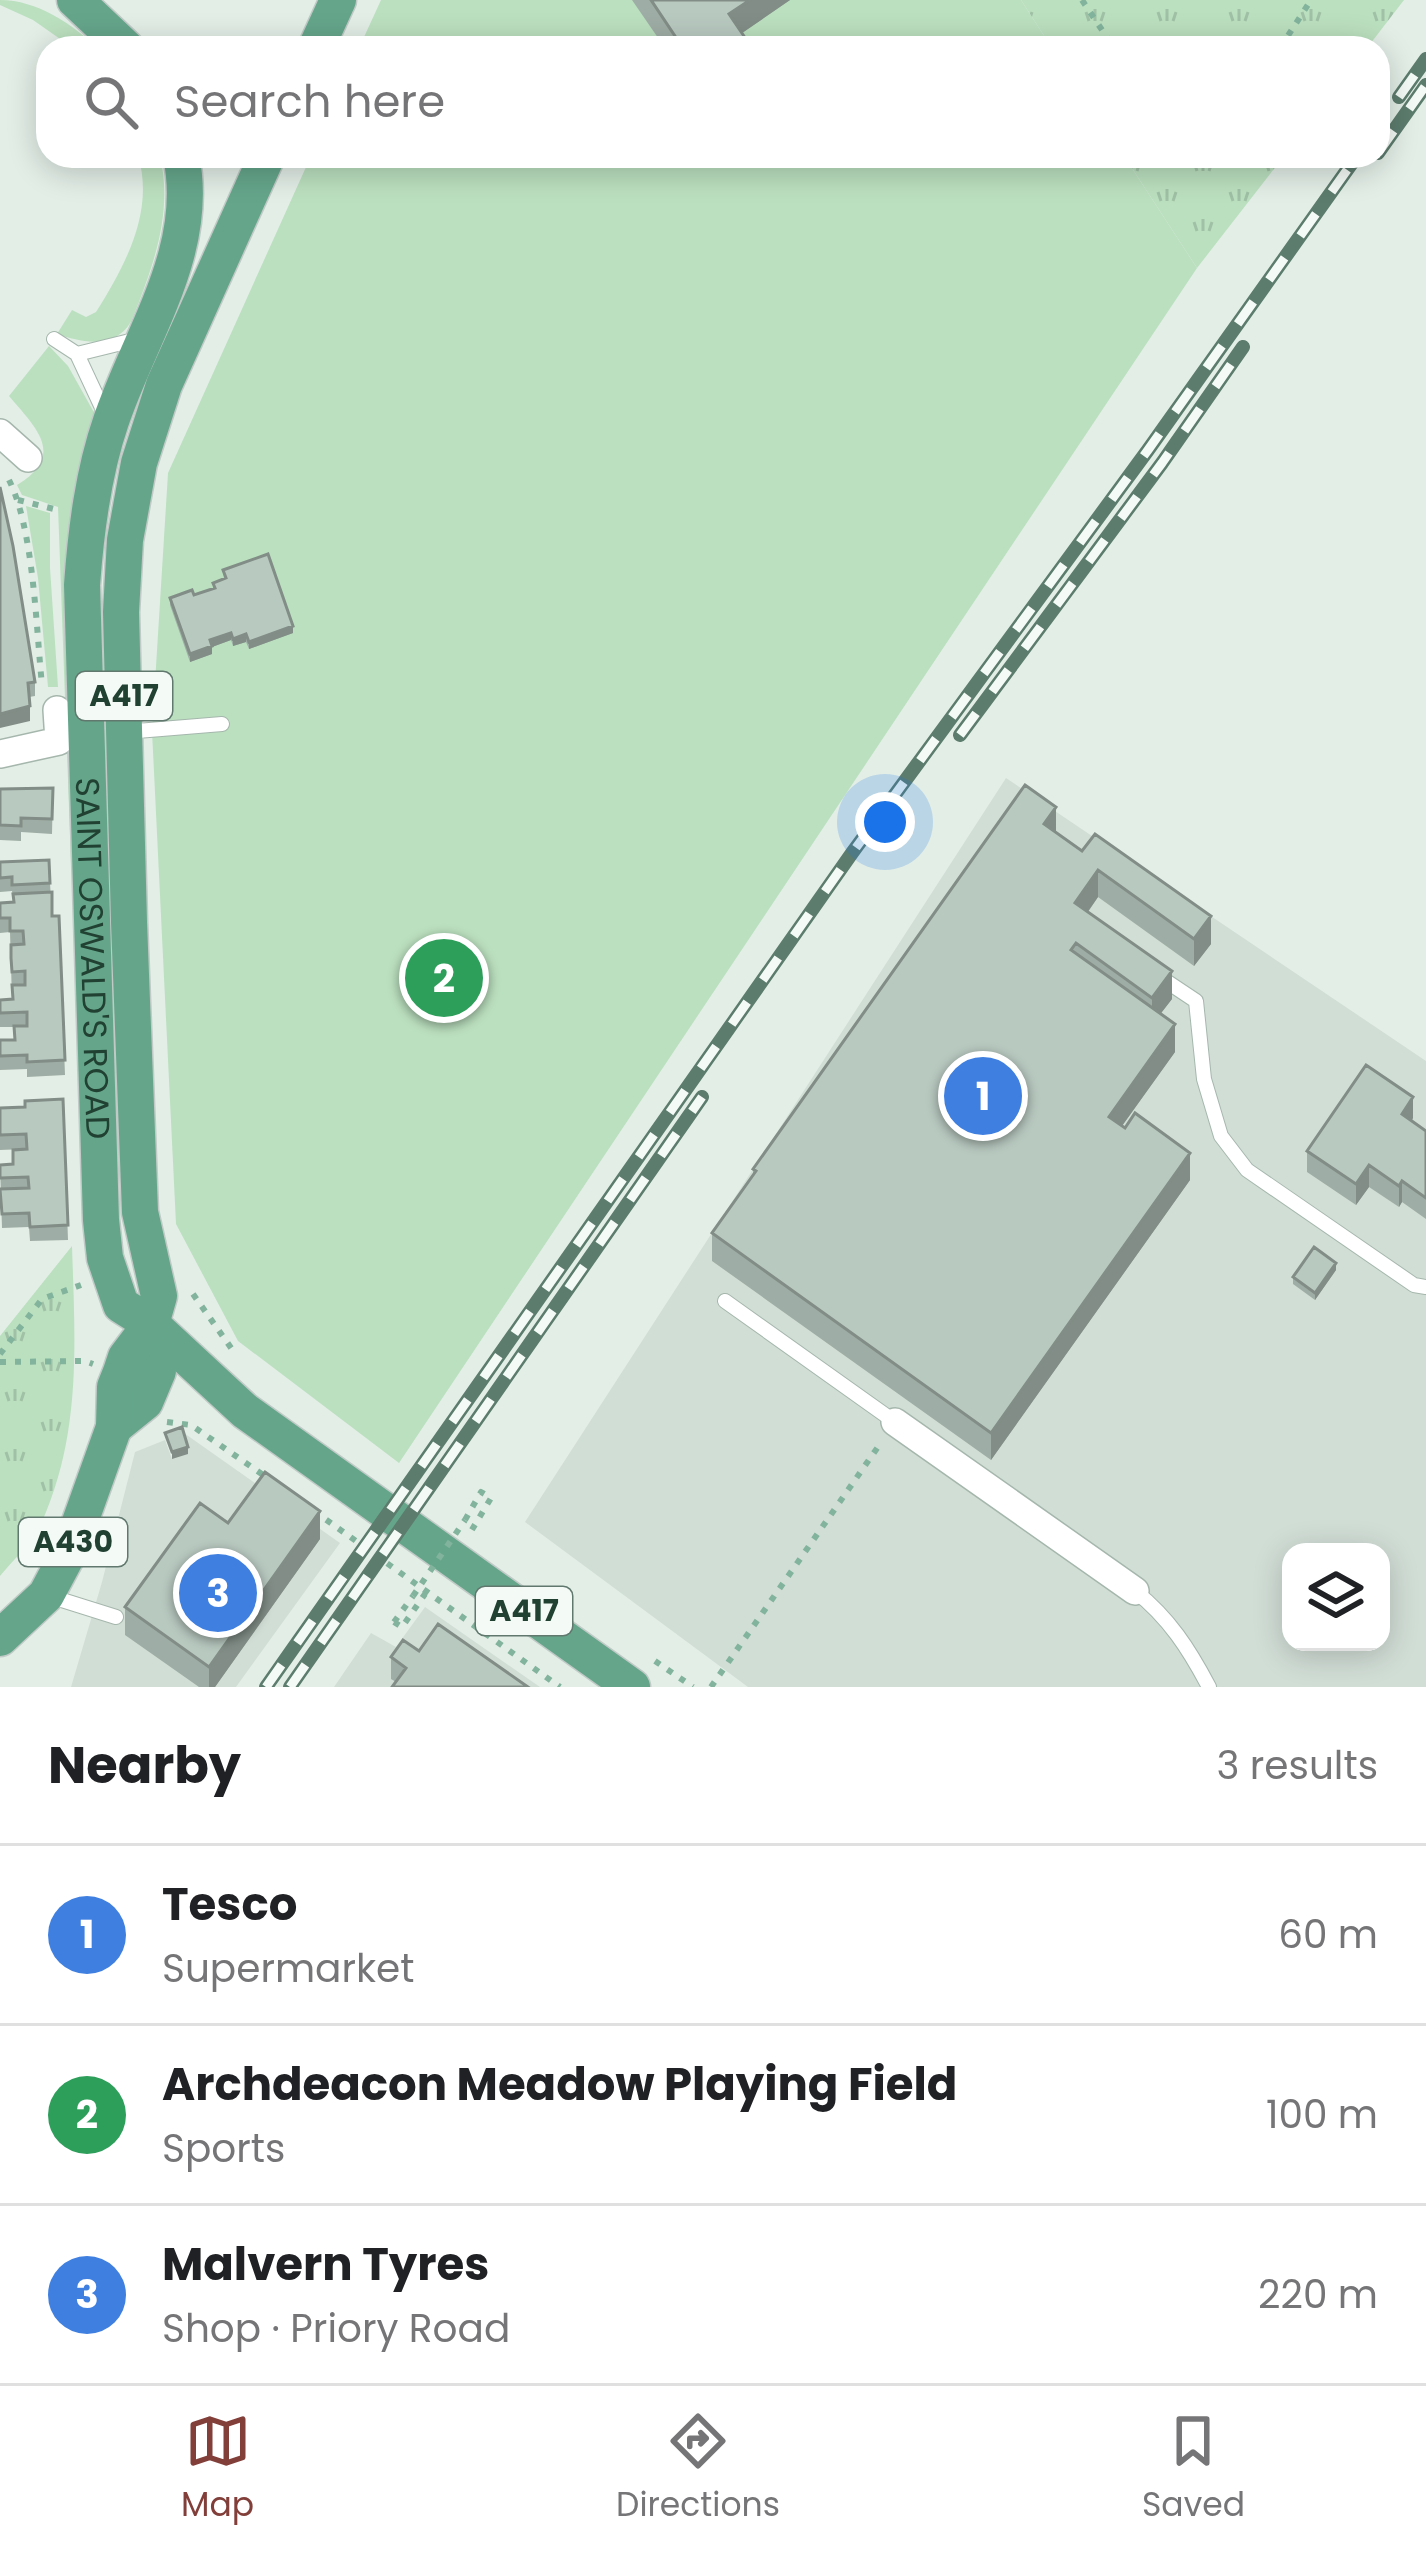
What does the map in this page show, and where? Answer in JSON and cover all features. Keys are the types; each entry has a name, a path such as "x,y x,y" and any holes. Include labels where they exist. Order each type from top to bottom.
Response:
{"main road":[{"path":"75,0 113,36"},
{"path":"322,36 338,0"},
{"name":"SAINT OSWALD'S ROAD","path":"182,168 183,228 169,278 109,424 86,536 82,585 105,1258 121,1305 151,1324 245,1411 644,1674"},
{"name":"SAINT OSWALD'S ROAD","path":"151,1324 159,1296 140,1211 124,732 125,540 139,463 164,386 262,168"},
{"path":"114,1427 145,1402 158,1371 151,1324"},
{"name":"A430","path":"0,1638 46,1595 70,1550 114,1427 115,1387 126,1358 151,1324"}],"street":[{"path":"0,433 28,458"},
{"path":"0,754 59,741 57,710"},
{"path":"896,1422 1135,1591"}],"lane":[{"path":"77,354 143,337"},
{"path":"54,339 77,354 109,424"},
{"path":"124,732 222,724"},
{"path":"1140,964 1196,1000 1204,1079 1221,1136 1247,1170 1414,1285 1426,1287"},
{"path":"725,1301 896,1422"},
{"path":"1135,1591 1175,1629 1208,1687"},
{"path":"46,1595 116,1617"}],"path":[{"path":"1082,0 1106,36"},
{"path":"1288,36 1311,0"},
{"path":"28,458 6,474 17,496 29,561 46,744"},
{"path":"0,1358 42,1299 86,1283 114,1280"},
{"path":"190,1291 237,1356"},
{"path":"0,1358 85,1361 121,1372"},
{"path":"145,1402 169,1423 191,1426 280,1486"},
{"path":"711,1687 896,1422"},
{"path":"426,1593 402,1627 394,1622 413,1596 465,1520 482,1492 491,1498 470,1533 454,1522"},
{"path":"315,1511 560,1687"},
{"path":"644,1674 694,1687"}],"shaded area":[{"path":"1006,778 1426,1061 1426,1687 748,1687 525,1522"},
{"path":"184,1433 340,1543 236,1687 71,1687 135,1452 165,1440 172,1459"},
{"path":"425,1607 540,1687 334,1687 371,1633 396,1647"}],"green space":[{"path":"0,0 27,4 84,36 56,36 0,5"},
{"path":"381,0 1021,0 1044,36 364,36"},
{"path":"1021,0 1404,0 1376,36 1044,36"},
{"path":"140,168 162,168 163,212 157,249 132,320 113,338 97,342 57,334 72,310 86,317 96,312 117,276 140,217"},
{"path":"306,168 1132,168 1197,268 399,1463 238,1341 176,1224 152,731 168,473"},
{"path":"1132,168 1275,168 1197,268"},
{"path":"49,346 68,366 96,416 77,863 71,863 58,507 22,495 17,485 32,474 43,452 37,431 9,396"},
{"path":"26,506 50,513 58,687 48,687"},
{"path":"72,1246 73,1387 64,1456 41,1524 0,1576 0,1336"}],"building":[{"path":"651,0 750,0 729,14 744,36 675,36"},
{"path":"0,487 35,682 28,683 30,706 0,714"},
{"path":"268,554 293,626 249,642 246,634 233,639 231,633 190,654 170,598 215,588 213,583 226,578 223,570"},
{"path":"1025,785 1056,807 1044,824 1082,851 1095,834 1211,916 1194,939 1098,870 1075,903 1172,971 1152,998 1076,943 1071,950 1175,1024 1109,1117 1125,1128 1135,1113 1190,1153 991,1433 712,1233"},
{"path":"53,788 52,819 21,818 21,826 0,825 0,789"},
{"path":"49,860 50,883 12,885 12,877 0,878 0,862"},
{"path":"52,892 52,916 59,916 65,1060 27,1062 27,1055 0,1056 0,1040 15,1040 14,1026 27,1026 27,1012 0,1013 0,1000 13,999 12,985 25,985 25,971 12,972 11,945 24,944 23,931 10,931 10,918 0,918 0,903 14,902 13,894"},
{"path":"1366,1065 1413,1097 1402,1114 1426,1131 1426,1198 1369,1165 1356,1184 1307,1151"},
{"path":"63,1099 68,1225 30,1227 29,1213 2,1214 0,1189 29,1188 28,1177 0,1178 0,1165 13,1164 13,1150 27,1149 26,1134 0,1135 0,1108"},
{"path":"1314,1247 1336,1263 1315,1293 1293,1277"},
{"path":"182,1427 188,1447 172,1452 165,1433"},
{"path":"265,1472 320,1511 209,1667 125,1607 200,1503 228,1523"},
{"path":"438,1624 528,1687 392,1687 406,1668 391,1657 403,1640 419,1651"}],"railway":[{"path":"1399,97 1426,59"},
{"path":"1390,136 1426,85"},
{"path":"266,1687 852,853 1348,168"},
{"path":"960,735 1243,347"},
{"path":"290,1687 702,1097"}],"place":[{"name":"Archdeacon Meadow Playing Field","path":"444,978"},
{"name":"Tesco","path":"983,1096"},
{"name":"Malvern Tyres","path":"218,1593"}]}
